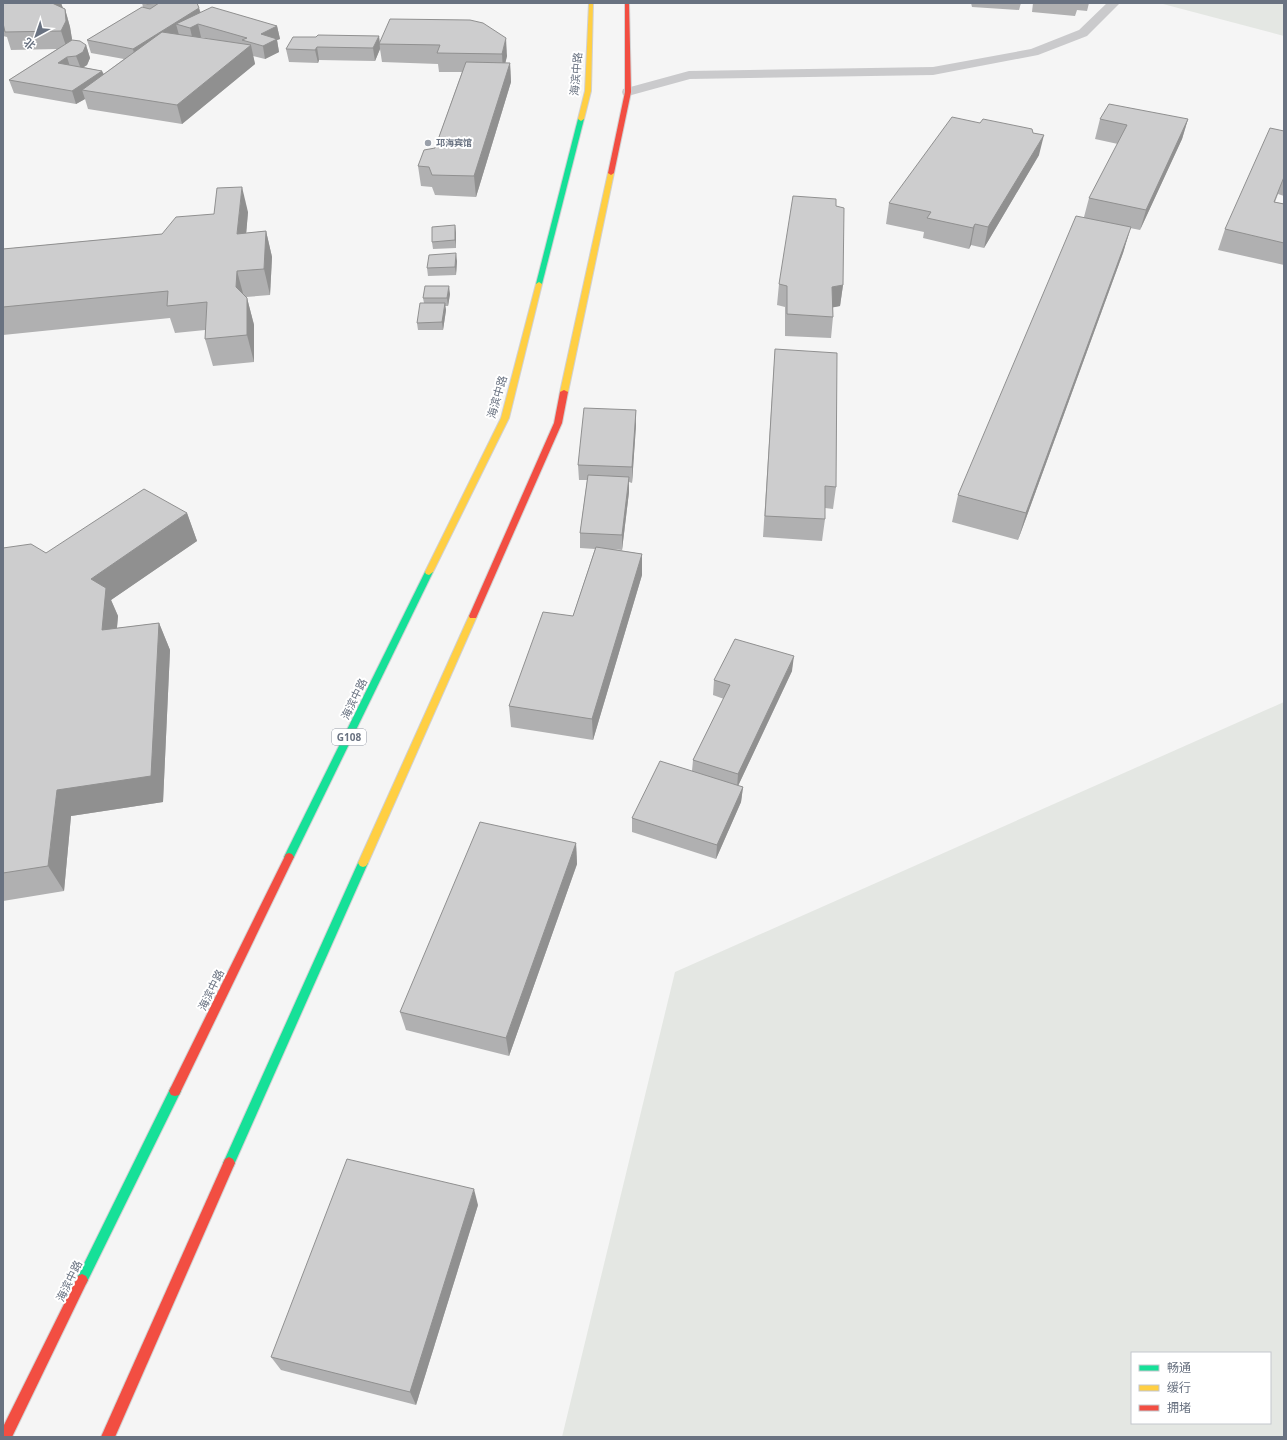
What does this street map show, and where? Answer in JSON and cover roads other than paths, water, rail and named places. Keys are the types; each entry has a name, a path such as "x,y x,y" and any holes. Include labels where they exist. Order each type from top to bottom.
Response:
{"highway":[{"name":"海滨中路","path":"5,1437 505,418 588,91 591,3"},
{"path":"108,1437 558,423 628,92 627,3"}],"street":[{"path":"628,92 689,75 933,71 1034,52 1083,33 1114,3"}],"place":[{"name":"邛海宾馆","path":"428,143"}]}
